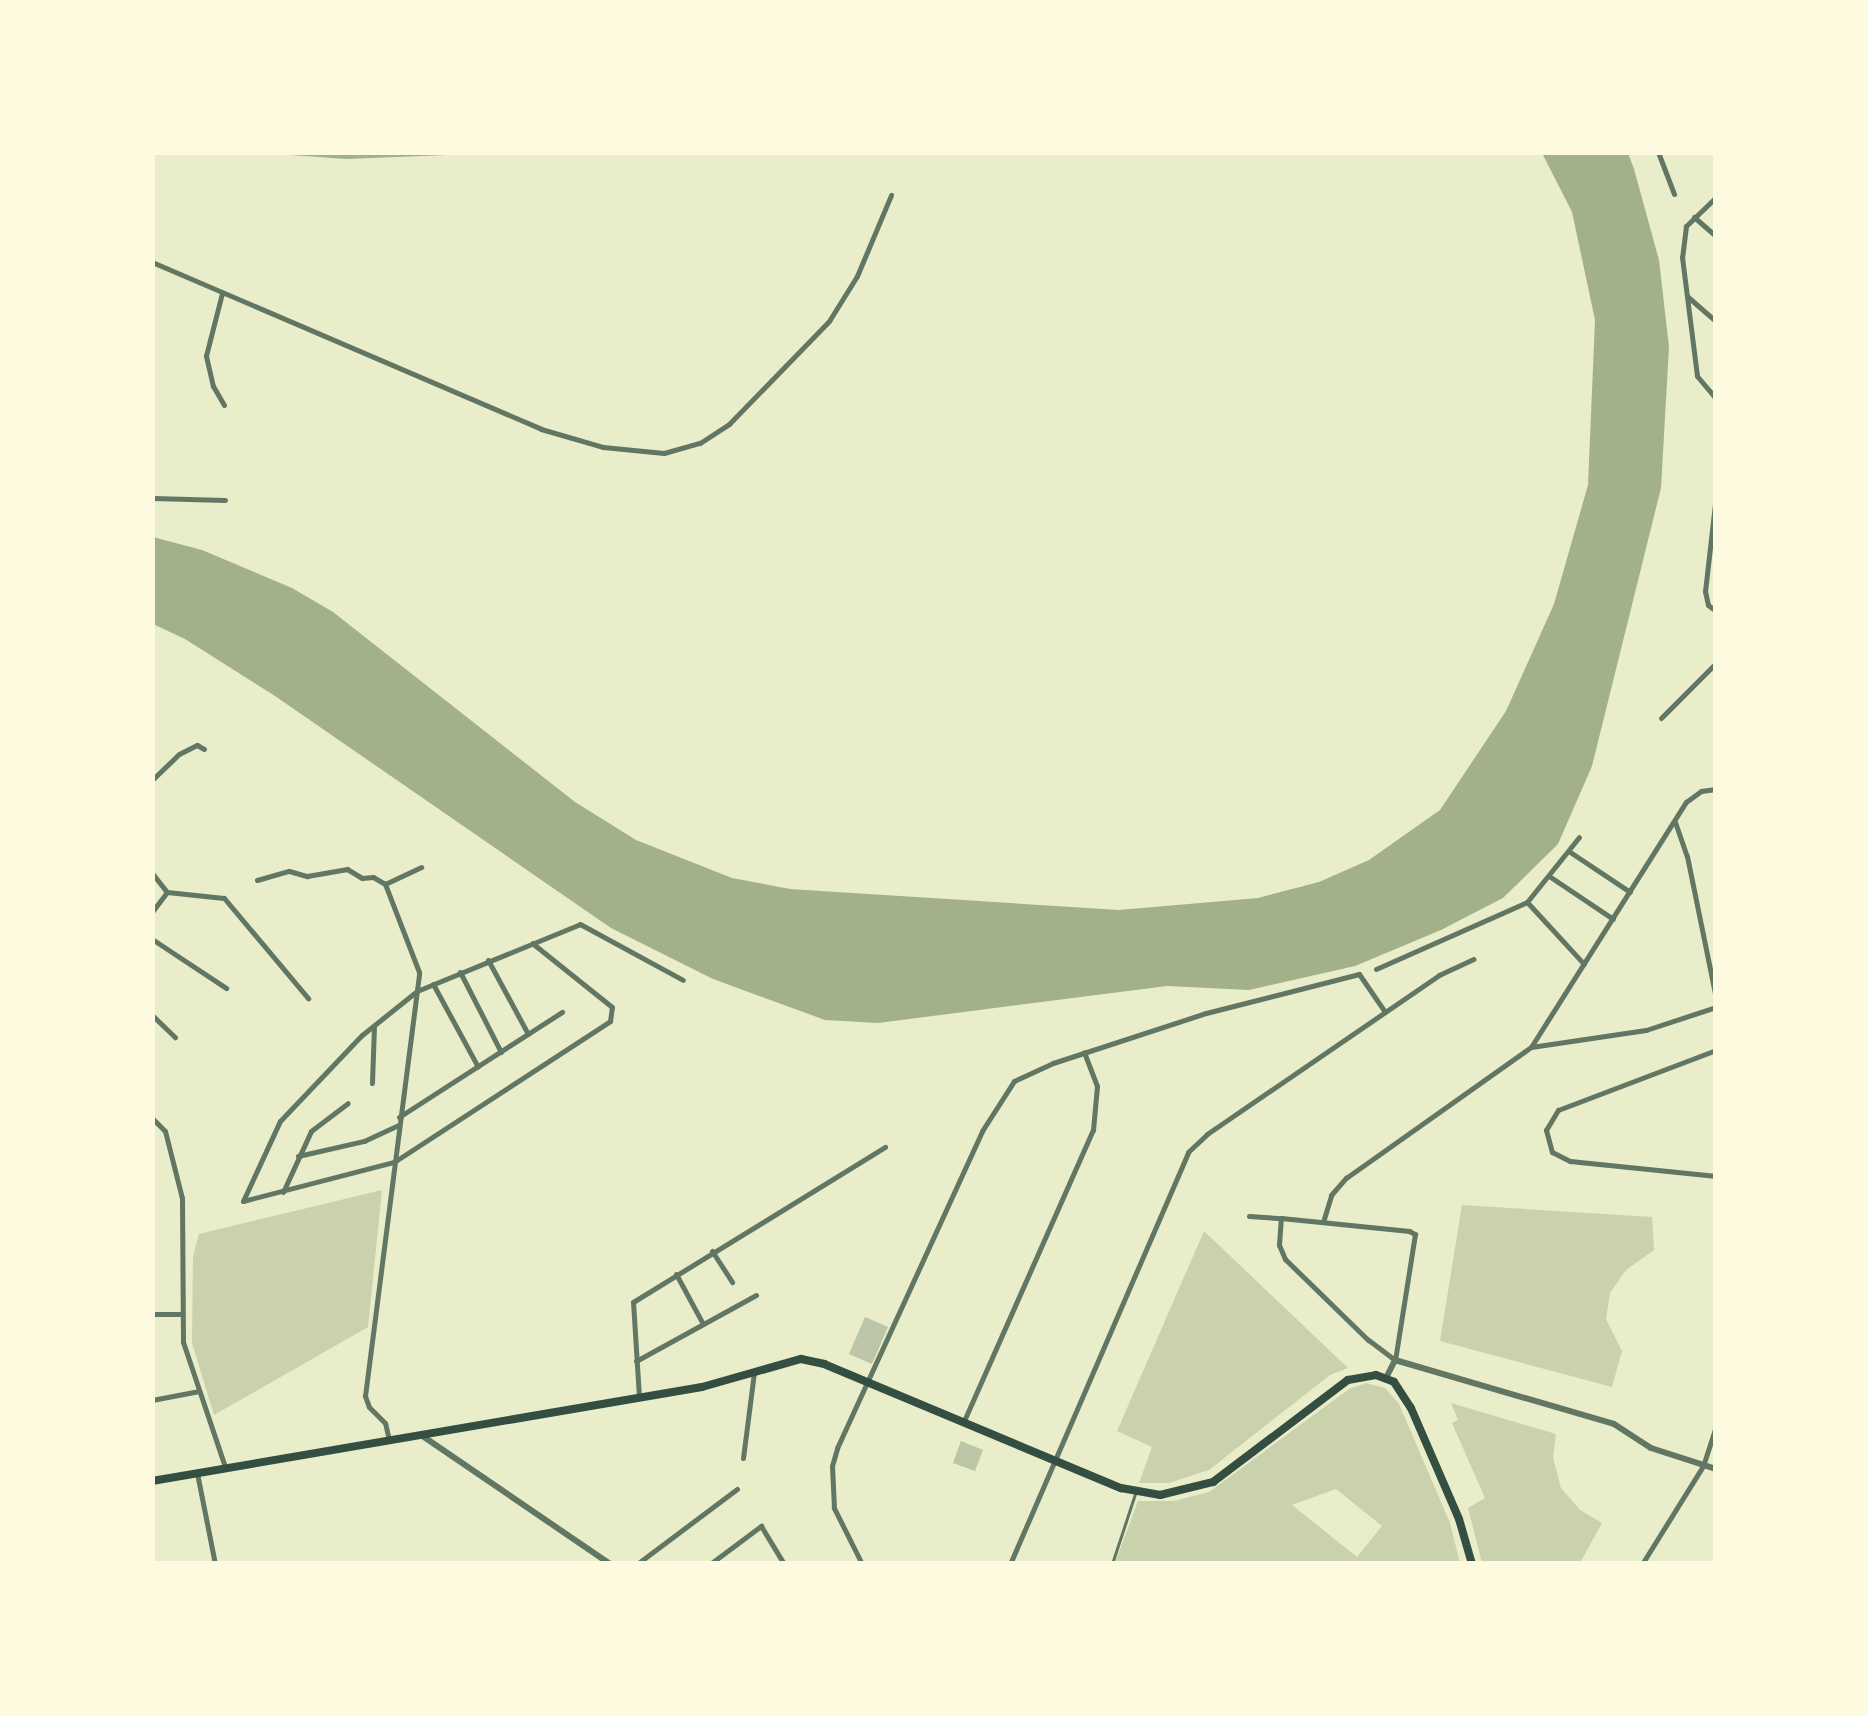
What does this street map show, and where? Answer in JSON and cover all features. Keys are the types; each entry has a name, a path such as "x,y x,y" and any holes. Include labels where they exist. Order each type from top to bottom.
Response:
{"main road":[{"path":"152,1481 715,1384 801,1360 869,1382 1135,1492 1173,1494 1205,1486 1348,1380 1366,1374 1386,1378 1411,1408 1459,1519 1472,1564"}],"street":[{"path":"1658,152 1674,194"},
{"path":"152,262 559,436 625,452 664,453 700,443 729,424 829,321 857,276 890,195"},
{"path":"1716,198 1694,217 1683,235 1698,376 1716,399"},
{"path":"1694,217 1716,236"},
{"path":"222,293 206,356 212,386 224,405"},
{"path":"1688,297 1716,321"},
{"path":"1716,495 1705,591 1708,605 1716,611"},
{"path":"152,498 225,500"},
{"path":"1661,718 1716,663"},
{"path":"152,780 178,754 198,745 204,749"},
{"path":"1323,1222 1331,1196 1346,1178 1531,1047 1692,795 1716,789"},
{"path":"1531,1047 1646,1030 1716,1003 1687,856 1674,821"},
{"path":"1376,969 1527,902 1578,837"},
{"path":"1570,852 1630,892"},
{"path":"257,880 289,870 307,876 347,868 362,878 373,877 385,884 417,960 417,991 365,1396 368,1407 386,1423 389,1440"},
{"path":"385,884 421,868"},
{"path":"152,873 166,892 224,898 308,998"},
{"path":"1549,876 1613,920"},
{"path":"152,912 166,892"},
{"path":"1527,902 1584,964"},
{"path":"531,942 612,1007 613,1019 394,1162 243,1201 280,1121 374,1026 417,991 531,942 584,924 683,980"},
{"path":"152,939 226,988"},
{"path":"1010,1564 1188,1152 1207,1134 1449,968 1473,959"},
{"path":"488,960 528,1034"},
{"path":"460,972 501,1052"},
{"path":"862,1564 834,1508 832,1477 837,1448 982,1131 1005,1092 1027,1074 1084,1052 1206,1013 1359,974 1385,1012"},
{"path":"433,984 478,1066"},
{"path":"400,1117 562,1012"},
{"path":"152,1015 175,1037"},
{"path":"372,1083 374,1026"},
{"path":"1716,1050 1558,1110 1546,1130 1552,1152 1570,1161 1716,1176"},
{"path":"964,1423 1093,1130 1098,1086 1084,1052"},
{"path":"283,1192 310,1131 348,1103"},
{"path":"152,1118 165,1131 180,1182 184,1212 183,1342 226,1468"},
{"path":"298,1156 364,1141 398,1126"},
{"path":"640,1397 631,1304 886,1146"},
{"path":"1249,1216 1415,1234 1417,1242 1395,1360 1386,1378"},
{"path":"1281,1218 1280,1245 1286,1258 1368,1340 1395,1360 1614,1424 1644,1445 1716,1469"},
{"path":"712,1251 732,1282"},
{"path":"676,1274 702,1322"},
{"path":"636,1361 756,1295"},
{"path":"152,1314 182,1314"},
{"path":"743,1458 754,1371"},
{"path":"152,1400 199,1391"},
{"path":"1642,1564 1703,1466 1716,1426"},
{"path":"420,1434 610,1564"},
{"path":"198,1472 214,1564"},
{"path":"637,1564 737,1489"},
{"path":"710,1564 761,1526 784,1564"}],"lane":[{"path":"1112,1564 1135,1492"}],"shaded area":[{"path":"263,153 497,153 346,159"},
{"path":"1542,153 1628,153 1634,169 1659,260 1669,347 1661,488 1592,766 1558,844 1503,898 1441,930 1355,966 1249,990 1167,986 878,1023 825,1020 713,979 611,928 275,696 185,639 153,624 153,537 202,550 292,588 333,612 575,802 636,840 732,878 790,889 1119,910 1258,898 1319,882 1369,860 1440,810 1506,711 1554,604 1588,485 1595,320 1572,212"},
{"path":"382,1190 368,1327 214,1415 192,1343 193,1257 199,1234"},
{"path":"1462,1205 1652,1217 1654,1250 1626,1270 1610,1293 1606,1319 1622,1351 1612,1387 1440,1341"},
{"path":"1204,1231 1348,1368 1330,1375 1209,1470 1169,1483 1139,1483 1152,1447 1117,1431"},
{"path":"1366,1383 1385,1388 1399,1404 1450,1523 1460,1563 1115,1563 1138,1501 1174,1501 1209,1492 1349,1389","holes":["1336,1489 1382,1526 1357,1557 1292,1505"]},
{"path":"1451,1403 1556,1434 1553,1458 1561,1488 1580,1510 1602,1523 1580,1563 1482,1563 1468,1508 1485,1498 1452,1423 1458,1420"}],"building":[{"path":"865,1317 888,1327 872,1364 849,1354"},
{"path":"961,1441 983,1450 975,1471 953,1463"}]}
